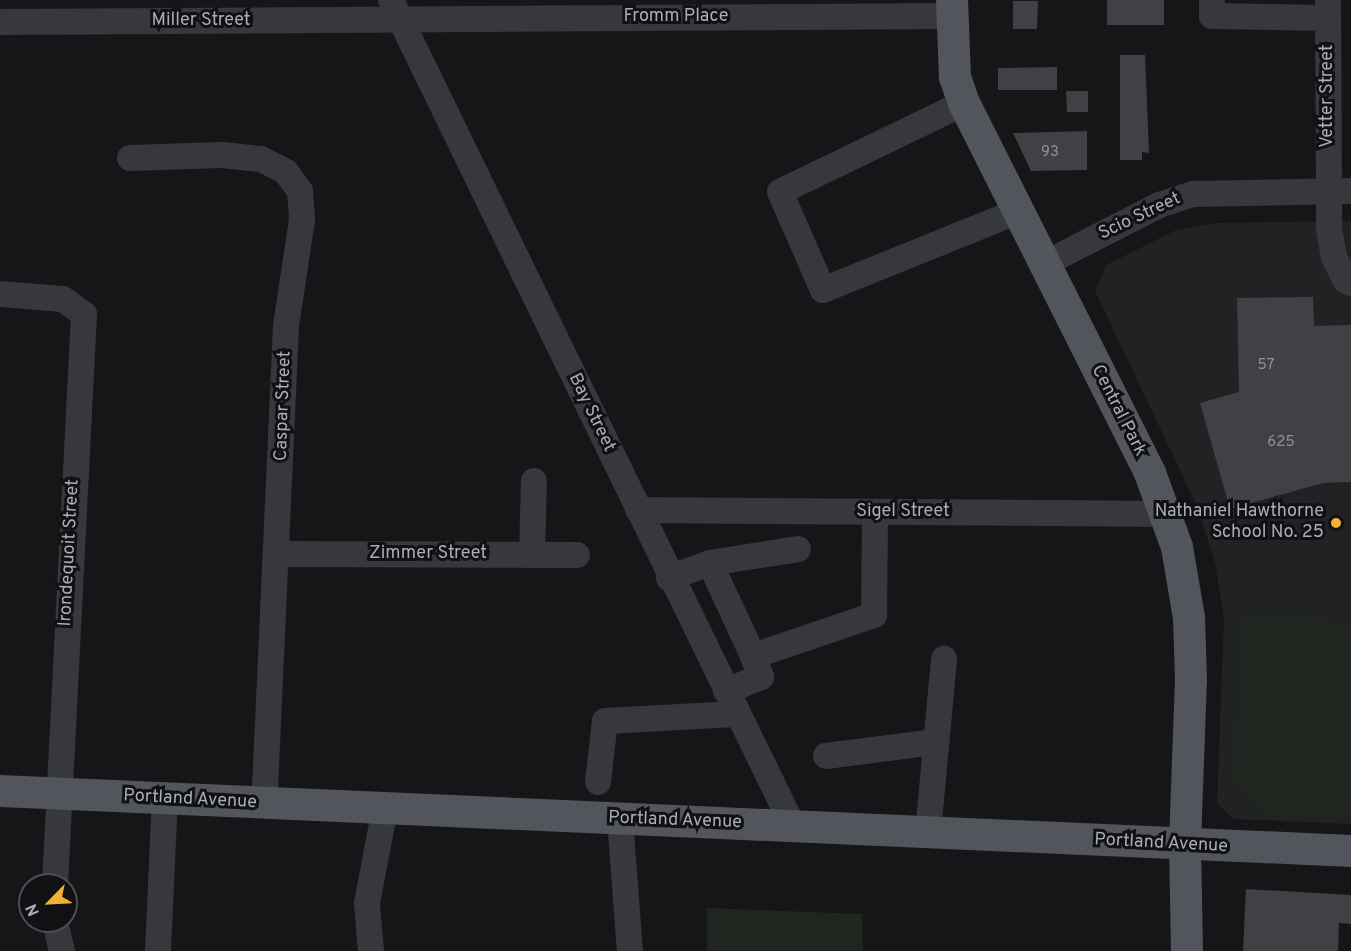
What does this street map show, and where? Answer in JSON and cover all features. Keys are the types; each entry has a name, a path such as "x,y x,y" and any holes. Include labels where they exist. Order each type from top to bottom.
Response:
{"main road":[{"name":"Central Park","path":"952,8 956,77 964,104 1042,265 1168,513 1185,584 1189,618 1185,845 1187,951"},
{"name":"Portland Avenue","path":"0,791 1351,851"}],"street":[{"path":"1212,0 1212,16 1327,9"},
{"name":"Fromm Place","path":"396,10 952,8"},
{"name":"Vetter Street","path":"1327,9 1340,192 1334,257 1351,284"},
{"name":"Miller Street","path":"0,22 396,10"},
{"name":"Bay Street","path":"396,10 669,578 793,826"},
{"path":"964,104 780,192 823,290 1016,212"},
{"name":"Caspar Street","path":"130,159 222,155 261,159 286,172 300,190 302,220 286,326 278,554 264,804"},
{"name":"Scio Street","path":"1042,265 1159,205 1193,194 1340,192"},
{"name":"Irondequoit Street","path":"0,294 63,299 84,314 57,793 55,873"},
{"path":"532,555 534,481"},
{"name":"Sigel Street","path":"638,510 1168,513"},
{"path":"753,656 873,615 875,512"},
{"path":"669,578 710,563 798,549"},
{"name":"Zimmer Street","path":"278,554 577,555"},
{"path":"710,563 761,677 726,691"},
{"path":"928,832 944,659"},
{"path":"598,782 605,721 736,714"},
{"path":"826,756 936,742"},
{"path":"158,951 165,798"},
{"path":"371,951 367,903 385,809"},
{"path":"620,819 630,951"},
{"path":"58,933 62,951"}],"shaded area":[{"path":"1351,221 1351,824 1233,819 1217,803 1224,618 1215,563 1197,506 1095,291 1106,265 1176,230 1217,223"},
{"path":"1241,614 1316,615 1351,630 1351,812 1262,814 1234,782"},
{"path":"707,908 862,914 863,951 707,951"}],"building":[{"path":"1107,0 1164,0 1164,25 1107,25"},
{"path":"1013,1 1038,1 1037,29 1013,29"},
{"path":"1120,55 1145,55 1149,153 1142,152 1142,160 1120,160"},
{"path":"1057,67 1057,90 998,90 998,68"},
{"path":"1066,91 1088,91 1088,112 1067,112"},
{"path":"1087,131 1087,170 1031,171 1013,133"},
{"path":"1313,297 1314,326 1351,325 1351,482 1323,483 1230,509 1200,403 1239,392 1237,298"},
{"path":"1246,889 1351,895 1351,924 1339,923 1338,951 1243,951"}],"place":[{"name":"Nathaniel Hawthorne School No. 25","path":"1336,523"}]}
